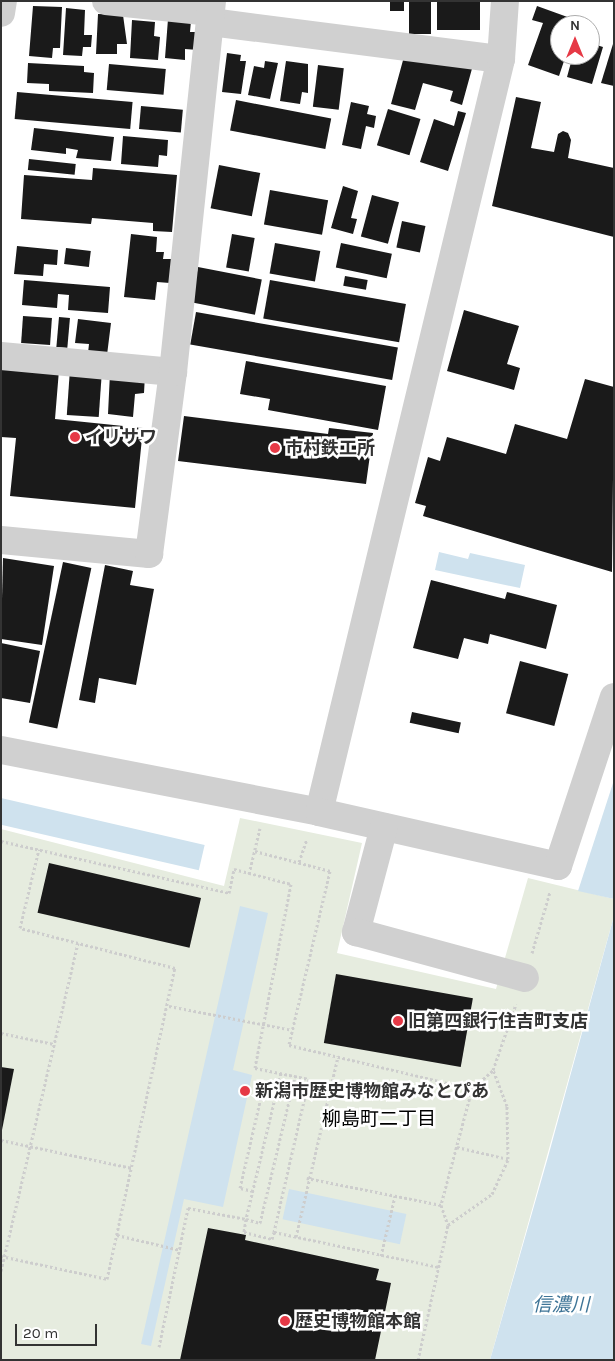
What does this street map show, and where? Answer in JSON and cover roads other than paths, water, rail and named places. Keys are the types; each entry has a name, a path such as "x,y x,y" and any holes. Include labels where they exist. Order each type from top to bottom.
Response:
{"street":[{"path":"1,13 2,1"},
{"path":"106,1 211,12 500,59"},
{"path":"319,812 500,59 505,1"},
{"path":"1,540 149,554 174,372 211,12"},
{"path":"1,356 174,372"},
{"path":"1,750 319,812 558,866 614,697"},
{"path":"384,826 356,932 525,978"}],"water":[{"path":"439,552 468,559 470,553 525,565 520,588 435,570"},
{"path":"614,780 614,899 578,891"},
{"path":"1,798 205,845 199,870 1,825"},
{"path":"240,906 268,913 233,1070 252,1075 223,1207 184,1199 151,1346 141,1344"},
{"name":"信濃川","path":"614,916 614,1360 490,1360 548,1157"},
{"path":"289,1189 406,1214 400,1244 283,1219"}],"place":[{"name":"イリサワ","path":"75,437"},
{"name":"市村鉄工所","path":"275,448"},
{"name":"旧第四銀行住吉町支店","path":"398,1021"},
{"name":"新潟市歴史博物館みなとぴあ","path":"245,1091"},
{"name":"歴史博物館本館","path":"285,1321"}],"district":[{"name":"柳島町二丁目","path":"379,1120"}]}
